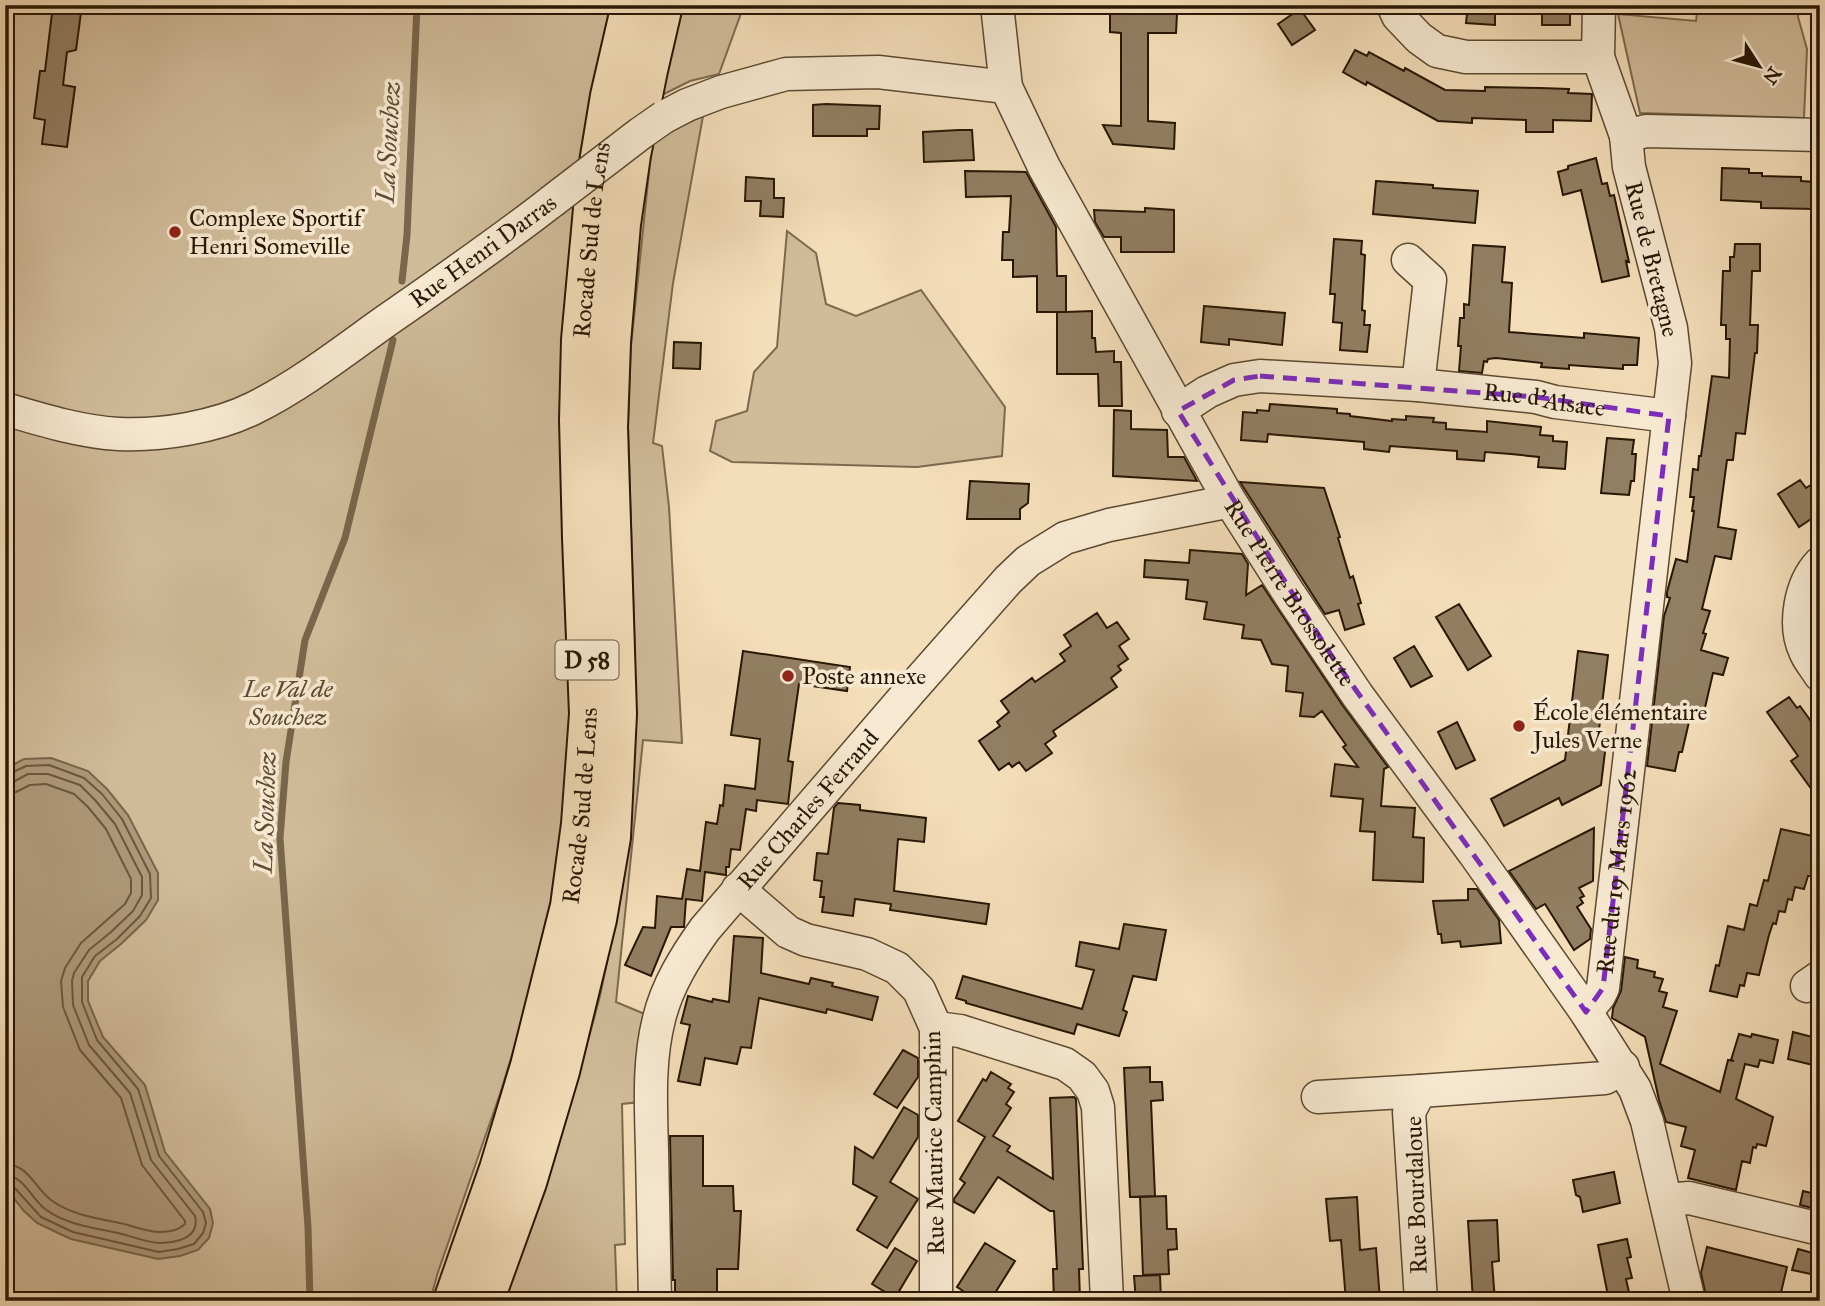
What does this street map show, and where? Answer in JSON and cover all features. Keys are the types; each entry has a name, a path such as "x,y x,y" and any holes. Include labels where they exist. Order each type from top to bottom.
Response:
{"highway":[{"name":"Rocade Sud de Lens","path":"453,1301 499,1169 530,1066 570,906 576,865 590,715 581,524 581,340 595,187 610,96 631,5"},
{"name":"Rocade Sud de Lens","path":"484,1301 527,1182 559,1071 597,919 611,837 617,714 609,440 611,342 621,224 631,155 663,5"}],"street":[{"path":"1393,5 1398,16 1419,38 1437,51 1466,57 1598,57"},
{"name":"Rue de Bretagne","path":"1599,5 1598,57 1626,136 1629,167 1671,328 1675,363 1657,517"},
{"path":"948,81 978,64 991,49 998,19"},
{"name":"Rue Pierre Brossolette","path":"998,19 1006,87 1044,167 1228,498 1359,696 1586,1012 1635,1089 1647,1121 1689,1301"},
{"name":"Rue Henri Darras","path":"5,409 77,428 119,434 163,432 217,422 252,409 294,385 500,241 640,133 687,105 720,92 786,74 817,72 878,72 1006,87"},
{"path":"1626,136 1646,131 1820,135"},
{"path":"1408,260 1430,280 1419,385"},
{"name":"Rue d'Alsace","path":"1178,411 1207,392 1234,380 1260,376 1419,385 1536,397 1555,402 1669,416"},
{"name":"Rue Charles Ferrand","path":"655,1301 651,1057 659,1017 671,985 705,929 910,691 1028,561 1065,538 1109,525 1221,503 1228,498"},
{"name":"Rue du 19 Mars 1962","path":"1586,1012 1600,996 1603,988 1657,517"},
{"path":"1820,563 1804,593 1798,624 1804,651 1820,675"},
{"name":"Rue Maurice Camphin","path":"738,889 779,925 797,936 867,954 897,968 919,990 936,1028 936,1301"},
{"path":"936,1028 960,1031 1065,1064 1082,1076 1093,1091 1098,1107 1107,1301"},
{"name":"Rue Bourdaloue","path":"1318,1097 1605,1078 1623,1068"},
{"name":"Rue Bourdaloue","path":"1420,1091 1409,1112 1421,1301"},
{"path":"1666,1200 1689,1198 1820,1229"}],"highlighted area":[{"path":"1260,376 1536,397 1669,416 1603,988 1586,1012 1333,658 1178,411 1234,380"}],"green space":[{"name":"Le Val de Souchez","path":"5,5 615,5 570,643 570,763 556,893 535,980 500,1094 430,1301 286,1301 285,1298 274,1301 5,1300 5,404 10,391 5,388"},
{"path":"682,5 744,5 719,74 690,81 658,97"},
{"path":"1698,5 1799,5 1798,17 1807,49 1804,118 1640,113 1618,14 1696,21"},
{"path":"703,116 673,283 653,443 662,446 669,507 682,743 643,740 616,1002 647,1015 640,1102 622,1104 625,1244 615,1245 617,1301 505,1301 577,1081 600,996 617,913 635,735 628,425 631,346 652,143"},
{"path":"787,231 816,253 826,304 856,316 921,290 1005,407 1002,456 917,467 732,462 710,451 716,421 747,411 754,372 777,347"}],"water":[{"path":"51,758 88,771 107,789 128,815 158,873 158,900 146,920 100,961 88,981 88,1001 103,1037 145,1085 165,1152 210,1209 213,1223 209,1238 198,1250 180,1256 158,1259 71,1239 37,1223 5,1187 5,769 24,759"}],"building":[{"path":"53,5 82,5 76,50 67,52 63,85 75,87 67,147 42,144 45,120 34,118 40,71 45,71"},
{"path":"1110,5 1139,5 1139,11 1177,14 1176,33 1148,33 1148,121 1175,123 1174,149 1113,144 1103,125 1121,126 1121,33 1110,32"},
{"path":"1468,5 1495,5 1495,25 1466,23"},
{"path":"1542,5 1570,5 1570,25 1542,25"},
{"path":"1300,9 1315,30 1292,45 1278,24"},
{"path":"1355,50 1367,56 1369,52 1404,71 1405,68 1445,90 1485,91 1485,87 1540,88 1569,89 1568,93 1592,94 1591,121 1553,120 1553,132 1526,132 1526,120 1472,118 1472,123 1438,121 1367,82 1366,85 1343,72"},
{"path":"813,105 880,106 879,129 867,129 867,136 813,136"},
{"path":"972,130 974,160 924,162 923,132"},
{"path":"1596,158 1602,184 1607,183 1610,196 1614,195 1629,262 1626,261 1629,276 1602,282 1581,190 1563,195 1558,172 1568,169 1568,166"},
{"path":"1722,168 1749,169 1749,173 1762,173 1762,176 1801,177 1801,181 1816,182 1815,209 1761,208 1761,202 1721,200"},
{"path":"965,171 1026,172 1056,227 1057,276 1066,276 1066,312 1092,311 1092,338 1095,338 1096,352 1114,351 1114,362 1121,362 1122,406 1099,406 1098,374 1057,374 1057,312 1037,312 1037,276 1013,277 1013,260 1002,260 1003,232 1009,232 1011,196 966,197"},
{"path":"746,177 774,179 774,198 784,198 783,217 760,216 761,201 745,201"},
{"path":"1376,181 1478,191 1475,223 1373,214"},
{"path":"1145,208 1174,210 1174,252 1121,252 1121,237 1104,237 1095,222 1094,210 1145,212"},
{"path":"1334,239 1362,241 1361,254 1365,255 1362,310 1365,311 1364,325 1370,325 1367,352 1340,350 1342,323 1333,322 1335,294 1330,294"},
{"path":"1735,244 1760,244 1760,271 1752,271 1750,325 1758,325 1757,353 1745,434 1736,433 1733,460 1727,460 1718,527 1736,530 1731,559 1715,556 1702,609 1710,611 1701,650 1728,658 1723,675 1713,673 1704,712 1692,709 1675,771 1647,766 1664,616 1670,598 1667,597 1667,592 1676,559 1687,562 1694,511 1694,497 1690,497 1693,469 1698,470 1701,456 1712,376 1729,378 1730,339 1726,339 1726,325 1721,325 1723,271 1730,271 1730,257 1734,257"},
{"path":"1473,245 1505,247 1502,282 1512,283 1509,332 1584,338 1584,333 1639,338 1637,365 1623,365 1623,369 1569,365 1569,369 1541,367 1542,363 1496,358 1484,361 1482,373 1459,371 1460,318 1464,318 1464,304 1469,305"},
{"path":"1204,306 1285,313 1282,345 1229,339 1229,345 1201,342"},
{"path":"674,342 701,343 700,369 673,368"},
{"path":"1270,404 1337,409 1337,413 1350,416 1392,421 1406,420 1406,416 1434,418 1433,422 1446,423 1446,429 1487,432 1487,421 1541,427 1540,435 1553,436 1553,441 1567,442 1565,469 1538,467 1539,457 1511,454 1485,452 1484,461 1457,459 1457,451 1390,446 1389,452 1364,449 1364,442 1268,434 1267,442 1241,440 1243,412 1269,411"},
{"path":"1114,410 1131,411 1131,429 1167,430 1168,457 1184,457 1197,481 1113,476"},
{"path":"1607,438 1634,440 1634,481 1631,481 1629,495 1601,493"},
{"path":"1820,479 1820,513 1799,527 1778,494 1800,480 1806,488"},
{"path":"970,481 1029,484 1028,503 1020,509 1020,519 967,519"},
{"path":"1240,482 1324,488 1350,578 1353,576 1361,603 1358,604 1364,624 1345,630 1339,610 1325,614"},
{"path":"1190,550 1242,554 1248,564 1246,595 1262,585 1343,706 1388,767 1384,769 1381,806 1415,808 1413,837 1424,838 1423,882 1373,880 1375,832 1360,831 1363,799 1331,796 1335,764 1358,767 1322,711 1314,717 1300,716 1303,693 1286,691 1288,666 1272,664 1261,640 1242,638 1244,625 1204,619 1207,602 1186,599 1188,580 1144,577 1145,560 1189,563"},
{"path":"1459,604 1491,656 1468,670 1436,617"},
{"path":"1097,613 1107,628 1117,622 1129,639 1119,646 1128,659 1118,666 1121,670 1111,678 1117,687 1053,731 1056,736 1045,744 1052,753 1026,771 1019,762 1012,767 1009,763 999,770 979,741 1000,726 997,722 1009,712 1001,701 1032,678 1035,682 1065,661 1060,654 1071,646 1064,635"},
{"path":"1414,646 1432,676 1411,687 1394,658"},
{"path":"743,651 850,667 847,691 799,684 788,761 793,762 788,804 757,800 756,811 746,809 740,850 731,849 726,875 705,872 702,901 686,899 684,927 671,927 651,976 625,965 643,927 655,928 657,896 682,899 687,869 700,871 706,822 717,824 720,805 723,806 725,785 755,789 760,739 731,735"},
{"path":"1578,651 1608,655 1598,738 1605,752 1601,785 1562,805 1559,798 1504,826 1491,799 1565,760"},
{"path":"1789,697 1808,717 1820,742 1820,801 1791,761 1798,756 1767,712"},
{"path":"1457,722 1475,760 1456,769 1438,732"},
{"path":"838,803 860,805 860,810 926,818 924,842 898,839 894,891 989,904 986,924 890,910 891,904 855,899 853,916 822,912 822,881 814,880 817,853 828,854 834,808"},
{"path":"1594,828 1593,881 1579,888 1584,896 1580,898 1583,903 1577,907 1591,929 1590,939 1574,950 1545,904 1536,909 1509,871"},
{"path":"1781,829 1817,837 1814,850 1817,851 1811,876 1808,876 1804,889 1795,887 1785,912 1779,911 1776,924 1773,923 1769,935 1759,975 1747,973 1744,986 1740,985 1737,997 1710,991 1728,926 1744,930 1750,904 1757,906 1764,880 1768,881"},
{"path":"1468,889 1477,889 1499,920 1501,943 1461,947 1460,941 1442,943 1433,901 1468,900"},
{"path":"1124,924 1166,930 1156,980 1133,976 1123,1010 1127,1012 1119,1036 1077,1024 1074,1034 956,998 963,976 1082,1009 1094,970 1076,966 1080,942 1119,949"},
{"path":"734,936 763,938 761,973 809,984 811,978 878,997 872,1020 827,1009 826,1013 759,998 751,1048 741,1047 737,1064 705,1058 700,1085 678,1081 690,1025 681,1023 688,996 712,1002 713,999 729,1002"},
{"path":"1625,957 1638,960 1637,968 1655,972 1654,977 1663,979 1659,991 1667,993 1663,1007 1677,1011 1660,1064 1720,1092 1728,1060 1734,1061 1731,1060 1739,1034 1778,1040 1773,1063 1760,1060 1758,1067 1745,1064 1736,1099 1773,1117 1766,1146 1757,1144 1756,1148 1753,1147 1750,1163 1742,1161 1736,1190 1688,1178 1695,1150 1681,1146 1686,1127 1666,1122 1645,1037 1612,1018 1613,1008 1621,991"},
{"path":"1793,1032 1820,1039 1813,1065 1788,1059"},
{"path":"903,1050 918,1058 918,1077 897,1108 874,1094"},
{"path":"1150,1067 1150,1082 1162,1082 1163,1100 1151,1101 1155,1196 1130,1197 1124,1068"},
{"path":"991,1072 1011,1084 1008,1088 1014,1092 1006,1104 1011,1108 993,1136 1010,1146 1007,1151 1053,1179 1050,1098 1076,1099 1083,1269 1079,1269 1080,1301 1054,1301 1053,1269 1057,1269 1054,1211 998,1177 974,1213 954,1202 965,1183 960,1179 985,1137 958,1121 983,1079 986,1081"},
{"path":"904,1107 918,1115 918,1137 890,1182 918,1199 887,1248 857,1230 877,1197 853,1184 855,1147 873,1158"},
{"path":"670,1136 703,1136 703,1186 733,1186 734,1211 741,1211 738,1269 717,1269 717,1301 675,1301"},
{"path":"1614,1172 1620,1203 1583,1212 1573,1180"},
{"path":"1803,1191 1820,1195 1820,1210 1800,1205"},
{"path":"1166,1196 1167,1229 1176,1229 1177,1249 1168,1250 1169,1274 1143,1275 1140,1197"},
{"path":"1357,1197 1360,1250 1376,1248 1380,1300 1346,1301 1341,1240 1330,1241 1326,1199"},
{"path":"1497,1220 1499,1261 1492,1262 1495,1301 1473,1301 1468,1221"},
{"path":"1627,1239 1631,1257 1627,1258 1632,1278 1626,1279 1631,1301 1609,1301 1598,1245"},
{"path":"985,1243 1015,1261 990,1301 957,1301 963,1291 957,1287"},
{"path":"1707,1247 1787,1267 1779,1301 1707,1301 1701,1273"},
{"path":"895,1248 917,1261 895,1298 872,1284"},
{"path":"1798,1249 1820,1255 1820,1276 1792,1270"},
{"path":"1160,1275 1161,1301 1136,1301 1134,1276"}],"waterway":[{"name":"La Souchez","path":"402,281 407,235 417,5"},
{"name":"La Souchez","path":"310,1301 308,1227 280,838 286,762 305,640 345,538 393,340"}],"place":[{"name":"Complexe Sportif Henri Someville","path":"175,232"},
{"name":"Poste annexe","path":"788,676"},
{"name":"École élémentaire Jules Verne","path":"1519,726"}]}
